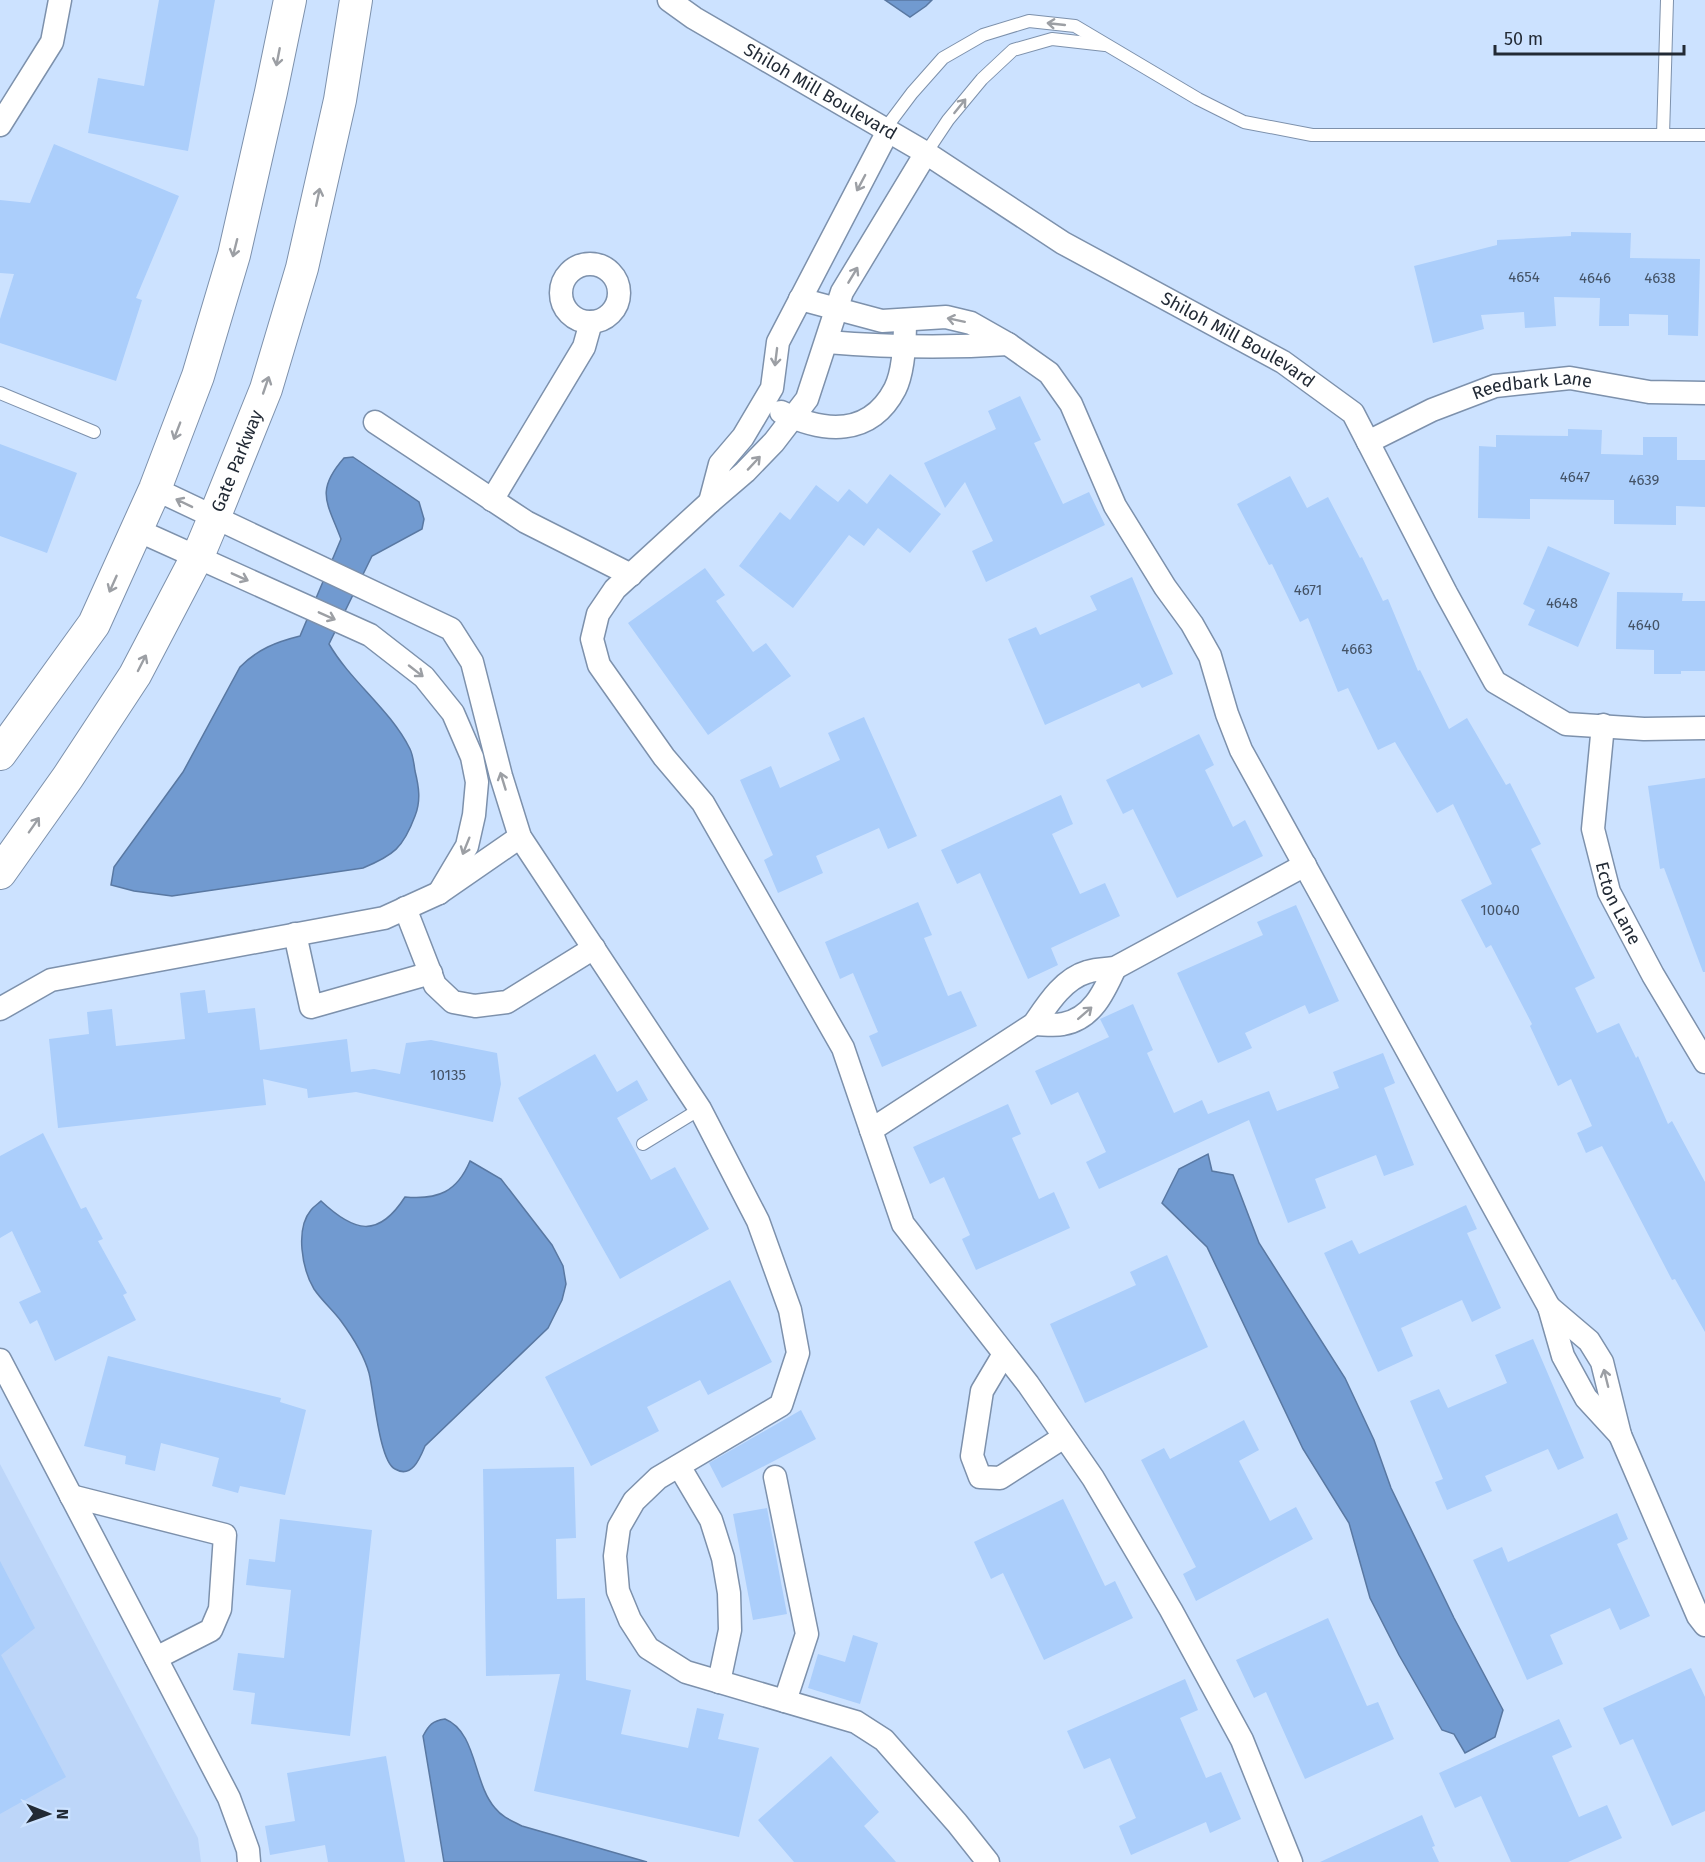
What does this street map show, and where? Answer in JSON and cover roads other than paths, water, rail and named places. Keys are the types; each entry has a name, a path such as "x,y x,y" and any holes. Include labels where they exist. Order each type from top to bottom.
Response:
{"main road":[{"path":"0,754 94,624 155,489 198,376 234,255 290,0"},
{"name":"Gate Parkway","path":"0,873 68,777 135,675 214,518 266,388 302,268 340,100 356,0"}],"street":[{"path":"0,125 52,42 60,0"},
{"name":"Shiloh Mill Boulevard","path":"669,0 694,18 926,153 1064,243 1283,362 1353,413 1446,593 1496,682 1566,724 1644,729 1705,728"},
{"path":"710,502 720,464 743,437 772,388 778,342 887,130"},
{"path":"926,153 842,292 807,399 774,442 745,472 615,589 598,614 592,639 599,665 664,757 703,802 843,1048 903,1224 1004,1354 1093,1478 1171,1610 1242,1740 1292,1862"},
{"path":"800,299 882,321 946,317 971,323 1008,344 1049,373 1071,404 1115,506 1165,587 1192,624 1210,656 1227,714 1241,750 1549,1307 1563,1356 1586,1398 1620,1435"},
{"path":"764,403 793,417 834,428 858,425 880,410 896,388 905,346 905,320"},
{"path":"492,500 584,347 591,322"},
{"path":"827,342 875,346 968,347 1008,344"},
{"name":"Reedbark Lane","path":"1368,442 1432,410 1495,386 1570,378 1649,392 1705,393"},
{"path":"375,422 526,522 632,574"},
{"path":"155,489 451,629 472,662 501,777 520,837 700,1109 759,1221 790,1310 798,1353 781,1405 658,1478 634,1501 619,1527 615,1556 618,1591 630,1620 648,1648 686,1672 856,1722 884,1740 988,1862"},
{"path":"137,530 370,635 424,677 453,712 472,758 477,782 468,846 439,893"},
{"name":"Ecton Lane","path":"1603,725 1593,829 1609,892 1653,975 1705,1062"},
{"path":"0,1009 51,980 384,918 439,893 520,837"},
{"path":"871,1130 1034,1024 1051,999 1069,981 1086,972 1115,968 1305,865"},
{"path":"405,908 435,985 453,1002 475,1006 507,1002 594,948"},
{"path":"295,934 311,1007 431,973"},
{"path":"1034,1024 1062,1025 1081,1018 1100,999 1115,968"},
{"path":"1549,1307 1589,1341 1602,1362 1620,1435 1698,1616 1705,1625"},
{"path":"1004,1354 982,1391 972,1456 980,1477 1000,1478 1064,1437"},
{"path":"0,1360 229,1798 248,1850 249,1862"},
{"path":"679,1466 711,1520 723,1558 729,1593 730,1630 719,1682"},
{"path":"775,1477 807,1634 785,1701"},
{"path":"71,1496 225,1535 220,1608 211,1630 156,1658"}],"lane":[{"path":"1663,135 1668,0"},
{"path":"887,130 912,93 943,58 983,35 1029,21 1075,26 1198,99 1244,122 1312,135 1705,135"},
{"path":"926,153 948,120 982,79 1013,50 1052,39 1109,46"},
{"path":"0,393 94,432"},
{"path":"643,1144 700,1109"}]}
